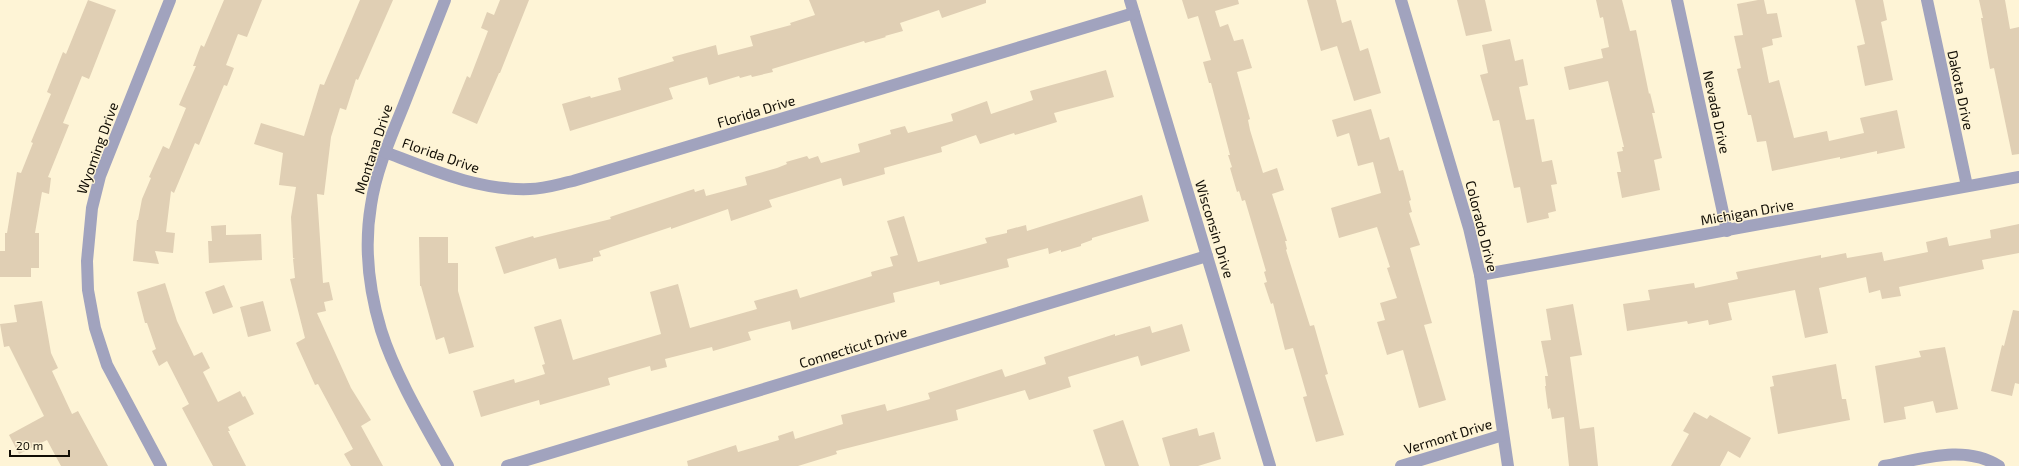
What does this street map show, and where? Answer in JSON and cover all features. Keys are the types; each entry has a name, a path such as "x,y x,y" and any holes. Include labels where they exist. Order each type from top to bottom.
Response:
{"street":[{"name":"Wyoming Drive","path":"161,466 107,365 95,328 88,290 87,261 92,208 100,176 170,0"},
{"name":"Montana Drive","path":"445,0 385,152 376,179 371,206 368,243 371,286 374,304 382,332 392,358 425,425 448,466"},
{"name":"Wisconsin Drive","path":"1130,0 1270,466"},
{"name":"Colorado Drive","path":"1401,0 1470,228 1480,275 1508,466"},
{"name":"Nevada Drive","path":"1677,0 1726,231"},
{"name":"Dakota Drive","path":"1927,0 1967,186"},
{"name":"Florida Drive","path":"385,152 453,178 492,188 531,189 573,181 1134,13"},
{"name":"Michigan Drive","path":"1480,275 2019,177"},
{"name":"Connecticut Drive","path":"507,466 1207,256"},
{"name":"Vermont Drive","path":"1401,466 1503,435"},
{"path":"1884,466 1952,454 1972,455 1990,460 1999,466"}],"building":[{"path":"88,0 116,10 89,79 82,76 63,123 69,125 48,177 51,178 49,194 42,192 35,233 39,233 39,268 31,268 31,277 0,277 0,251 5,251 5,233 7,233 17,172 21,173 33,143 31,142 51,94 47,92 63,52 66,54"},
{"path":"224,0 262,0 247,37 238,34 226,65 234,68 227,86 224,85 199,145 195,143 174,193 171,191 166,232 175,233 173,253 155,251 159,264 133,261 137,220 142,199 151,178 149,177 163,146 169,149 186,108 179,105 196,66 193,66 201,45 204,47"},
{"path":"360,0 393,0 358,80 356,79 346,110 340,108 331,137 324,195 317,194 323,283 329,282 333,300 324,302 326,311 317,313 351,388 371,420 361,426 383,466 351,466 344,454 353,449 318,384 315,385 296,343 305,338 290,279 295,278 293,259 295,258 293,258 291,217 296,187 279,185 283,153 254,144 261,123 304,136 320,84 324,85"},
{"path":"500,0 529,0 500,73 477,124 452,113 467,76 470,78 488,31 481,28 487,12 494,15"},
{"path":"809,0 986,0 986,3 942,18 939,10 900,23 903,31 865,43 864,41 772,69 773,72 752,77 751,75 740,78 739,76 709,85 707,77 669,88 673,99 570,131 562,104 590,96 591,98 621,90 618,78 674,61 672,57 716,45 718,55 753,46 750,36 791,25 790,23 815,15"},
{"path":"1182,0 1238,0 1239,4 1215,11 1220,27 1228,24 1234,41 1243,39 1252,68 1237,72 1250,119 1248,120 1250,130 1263,173 1277,168 1284,190 1272,194 1287,241 1285,241 1286,250 1310,326 1314,325 1328,374 1325,375 1344,435 1316,442 1303,397 1307,396 1293,348 1285,350 1273,303 1271,304 1264,283 1267,282 1264,272 1266,271 1245,200 1242,201 1239,191 1237,192 1230,168 1232,167 1228,155 1230,155 1211,83 1209,83 1203,62 1211,60 1198,16 1188,19"},
{"path":"1307,0 1336,0 1342,23 1351,20 1360,51 1368,48 1381,93 1354,101 1337,46 1321,51"},
{"path":"1457,0 1485,0 1492,31 1466,36"},
{"path":"1596,0 1622,0 1630,31 1636,30 1649,94 1650,93 1655,113 1652,113 1662,158 1654,160 1660,190 1622,198 1617,172 1621,172 1617,152 1623,151 1622,147 1624,147 1608,81 1569,90 1564,67 1603,58 1601,49 1609,47 1603,17 1600,18"},
{"path":"1764,0 1767,14 1777,13 1782,37 1772,39 1773,45 1762,48 1769,83 1779,80 1794,138 1827,131 1829,141 1864,133 1860,118 1897,110 1905,148 1877,154 1877,151 1840,159 1840,157 1772,171 1766,141 1757,142 1751,115 1748,115 1737,69 1741,68 1734,36 1743,35 1737,4"},
{"path":"1855,0 1883,0 1887,20 1881,22 1893,80 1865,86 1857,46 1865,44"},
{"path":"1979,0 2005,0 2010,29 2019,27 2019,154 2012,155 1994,68 1990,69"},
{"path":"1510,39 1515,61 1523,59 1528,85 1519,87 1526,120 1534,119 1542,162 1552,160 1557,184 1551,185 1556,211 1548,213 1549,218 1527,223 1520,187 1514,188 1499,120 1493,121 1480,75 1488,73 1482,45"},
{"path":"1106,70 1114,97 1054,113 1057,122 1015,135 1014,133 980,144 976,135 941,147 942,152 884,168 885,174 843,186 841,178 769,200 772,207 731,221 728,209 671,229 671,227 599,251 601,256 593,258 593,261 559,269 556,258 504,274 495,247 533,236 534,238 611,219 610,217 694,189 695,192 704,189 706,196 747,185 745,177 777,168 787,164 786,162 807,156 809,159 818,156 821,163 860,152 858,144 891,134 890,130 905,126 908,133 953,121 951,114 987,101 991,114 1033,100 1030,91"},
{"path":"1371,109 1380,140 1389,137 1399,171 1403,170 1411,200 1409,201 1412,212 1409,213 1420,245 1410,248 1432,323 1424,325 1446,400 1419,408 1403,350 1387,355 1377,322 1385,320 1380,303 1397,298 1387,268 1390,267 1377,227 1339,238 1331,208 1381,193 1373,162 1358,166 1349,133 1337,137 1332,120"},
{"path":"1142,195 1149,221 1092,238 1092,240 1081,244 1081,246 1049,254 1048,248 1007,259 1009,267 940,285 939,281 893,293 895,302 792,330 790,321 748,332 751,340 713,351 712,347 665,359 667,367 651,371 650,366 608,378 610,385 540,405 539,400 481,417 473,391 514,379 515,383 545,374 542,365 545,364 534,327 561,319 573,360 661,334 650,292 678,284 690,328 757,309 754,301 797,289 800,298 872,276 871,272 893,266 890,257 898,255 887,221 904,216 918,262 987,243 985,238 1007,233 1007,230 1026,225 1027,231"},
{"path":"2019,224 2019,253 1982,260 1984,269 1899,287 1901,296 1882,299 1880,290 1869,293 1866,277 1819,288 1828,333 1805,338 1795,290 1728,303 1732,320 1709,325 1708,320 1688,324 1687,321 1627,331 1623,304 1650,300 1648,290 1694,283 1695,288 1738,279 1736,272 1821,255 1821,258 1846,253 1847,258 1882,252 1884,261 1928,252 1926,242 1947,237 1949,246 1991,238 1990,230"},
{"path":"226,225 226,235 261,234 262,260 209,263 208,241 212,241 211,226"},
{"path":"419,237 448,237 448,263 458,263 458,291 474,347 449,354 444,337 436,340 420,286"},
{"path":"165,283 177,321 194,356 202,352 210,368 203,372 218,402 240,391 243,397 245,396 254,414 228,427 230,431 228,431 246,466 213,466 182,408 189,404 167,361 159,366 152,351 156,349 147,323 145,323 137,292"},
{"path":"224,285 233,307 213,314 205,292"},
{"path":"42,301 51,353 58,368 52,371 72,414 78,411 108,466 61,466 47,440 19,454 9,435 44,416 9,346 4,347 0,324 17,322 14,305"},
{"path":"263,301 271,331 248,337 240,307"},
{"path":"1573,304 1582,355 1570,357 1580,429 1594,427 1598,466 1569,466 1564,417 1552,419 1550,408 1548,409 1545,376 1548,376 1541,341 1551,340 1546,309"},
{"path":"2013,310 2019,311 2019,384 2015,383 2012,396 1991,391 2002,345 2004,346"},
{"path":"1182,324 1190,351 1141,366 1138,356 1068,377 1071,387 1029,400 1025,390 956,410 958,420 836,451 837,454 798,466 688,466 687,461 736,445 738,452 779,440 778,436 793,431 795,439 843,424 841,415 885,404 887,411 930,399 928,393 1002,369 1005,377 1046,364 1044,357 1115,334 1115,336 1150,326 1152,333"},
{"path":"1945,347 1958,409 1936,413 1933,401 1904,407 1906,419 1884,423 1875,366 1921,357 1919,351"},
{"path":"1836,364 1842,399 1846,399 1850,420 1778,434 1770,387 1774,386 1772,376"},
{"path":"1694,412 1707,419 1710,415 1751,438 1740,458 1728,451 1720,466 1671,466 1689,434 1683,431"},
{"path":"1123,420 1139,466 1105,466 1093,430"},
{"path":"1197,428 1199,436 1214,432 1221,459 1198,466 1170,466 1162,438"}]}
